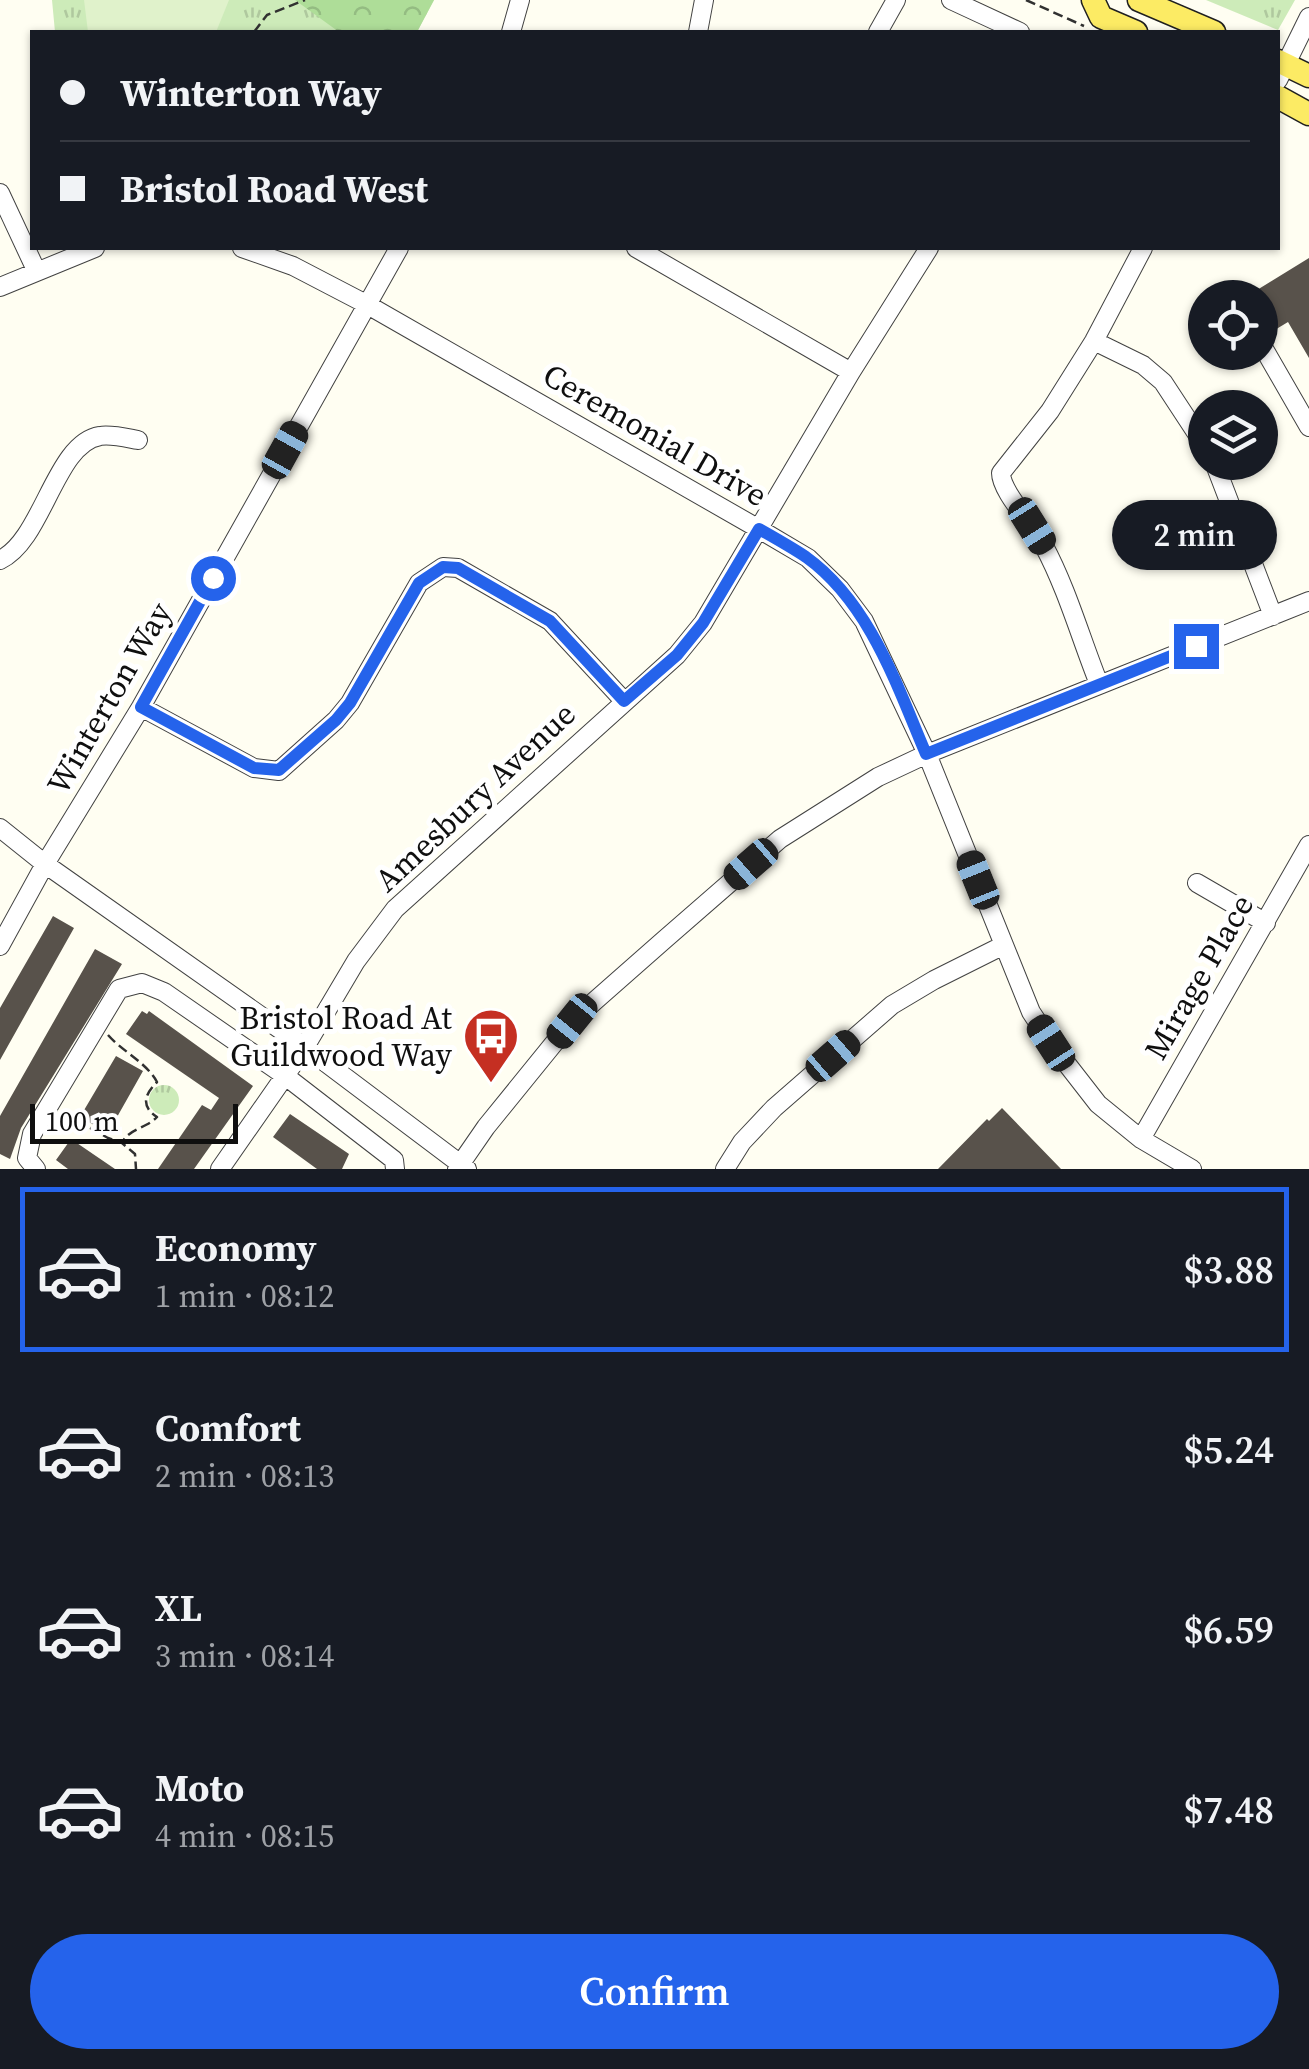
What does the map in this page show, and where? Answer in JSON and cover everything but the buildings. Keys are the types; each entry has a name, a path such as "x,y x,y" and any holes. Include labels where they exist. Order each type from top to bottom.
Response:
{"main road":[{"path":"1093,0 1101,17 1131,30"},
{"path":"1139,0 1209,30"},
{"path":"1280,69 1309,76"},
{"path":"1280,98 1309,114"}],"street":[{"path":"512,30 520,0"},
{"path":"698,30 704,0"},
{"path":"879,30 896,0"},
{"path":"951,0 1016,30"},
{"path":"1280,69 1309,17"},
{"path":"0,192 36,270"},
{"path":"0,287 90,250"},
{"name":"Ceremonial Drive","path":"248,250 293,266 366,304 808,558 840,589 864,620 926,754 1031,1012 1098,1104 1141,1139 1192,1169"},
{"name":"Winterton Way","path":"0,946 141,707 397,250"},
{"path":"639,250 851,372"},
{"name":"Amesbury Avenue","path":"220,1169 304,1047 356,961 395,909 677,655 703,623 928,250"},
{"path":"1099,684 1044,546 1001,484 1001,473 1050,411 1094,341 1142,250"},
{"path":"1094,341 1143,365 1162,382 1188,421"},
{"path":"1276,370 1309,427"},
{"path":"0,560 23,542 63,466 84,444 98,436 138,440"},
{"path":"1221,480 1274,616"},
{"path":"141,707 254,768 279,770 350,703 419,583 443,567 458,568 550,621 624,701"},
{"path":"0,828 304,1047 461,1168 572,1021 780,840 878,777 926,754 1309,601"},
{"name":"Mirage Place","path":"1141,1139 1309,845"},
{"path":"1196,883 1266,922"},
{"path":"725,1169 742,1142 774,1108 892,1005 1004,946"},
{"path":"36,1169 27,1158 32,1134 119,988 142,983 164,992 284,1075 394,1160 395,1169"}],"path":[{"path":"255,30 266,15 305,0"},
{"path":"1026,0 1091,29"},
{"path":"98,1024 123,1052 151,1070 157,1082 146,1093 145,1102 157,1116 150,1124 125,1136 122,1142"},
{"path":"50,1104 122,1142 136,1154 136,1169"}],"green space":[{"path":"52,0 434,0 418,30 55,30"},
{"path":"84,0 229,0 217,30 88,30"},
{"path":"295,0 434,0 418,30 336,30"},
{"path":"1206,0 1295,0 1278,30"},
{"path":"164,1085 175,1089 179,1100 175,1111 164,1115 153,1111 149,1100 153,1089"}],"place":[{"name":"Bristol Road At Guildwood Way","path":"491,1085"}],"route":[{"path":"213,578 141,707 254,768 266,770 279,770 336,720 350,703 419,583 443,567 458,568 550,621 624,701 677,655 703,623 759,529 808,558 864,620 926,754 1196,646"}]}
